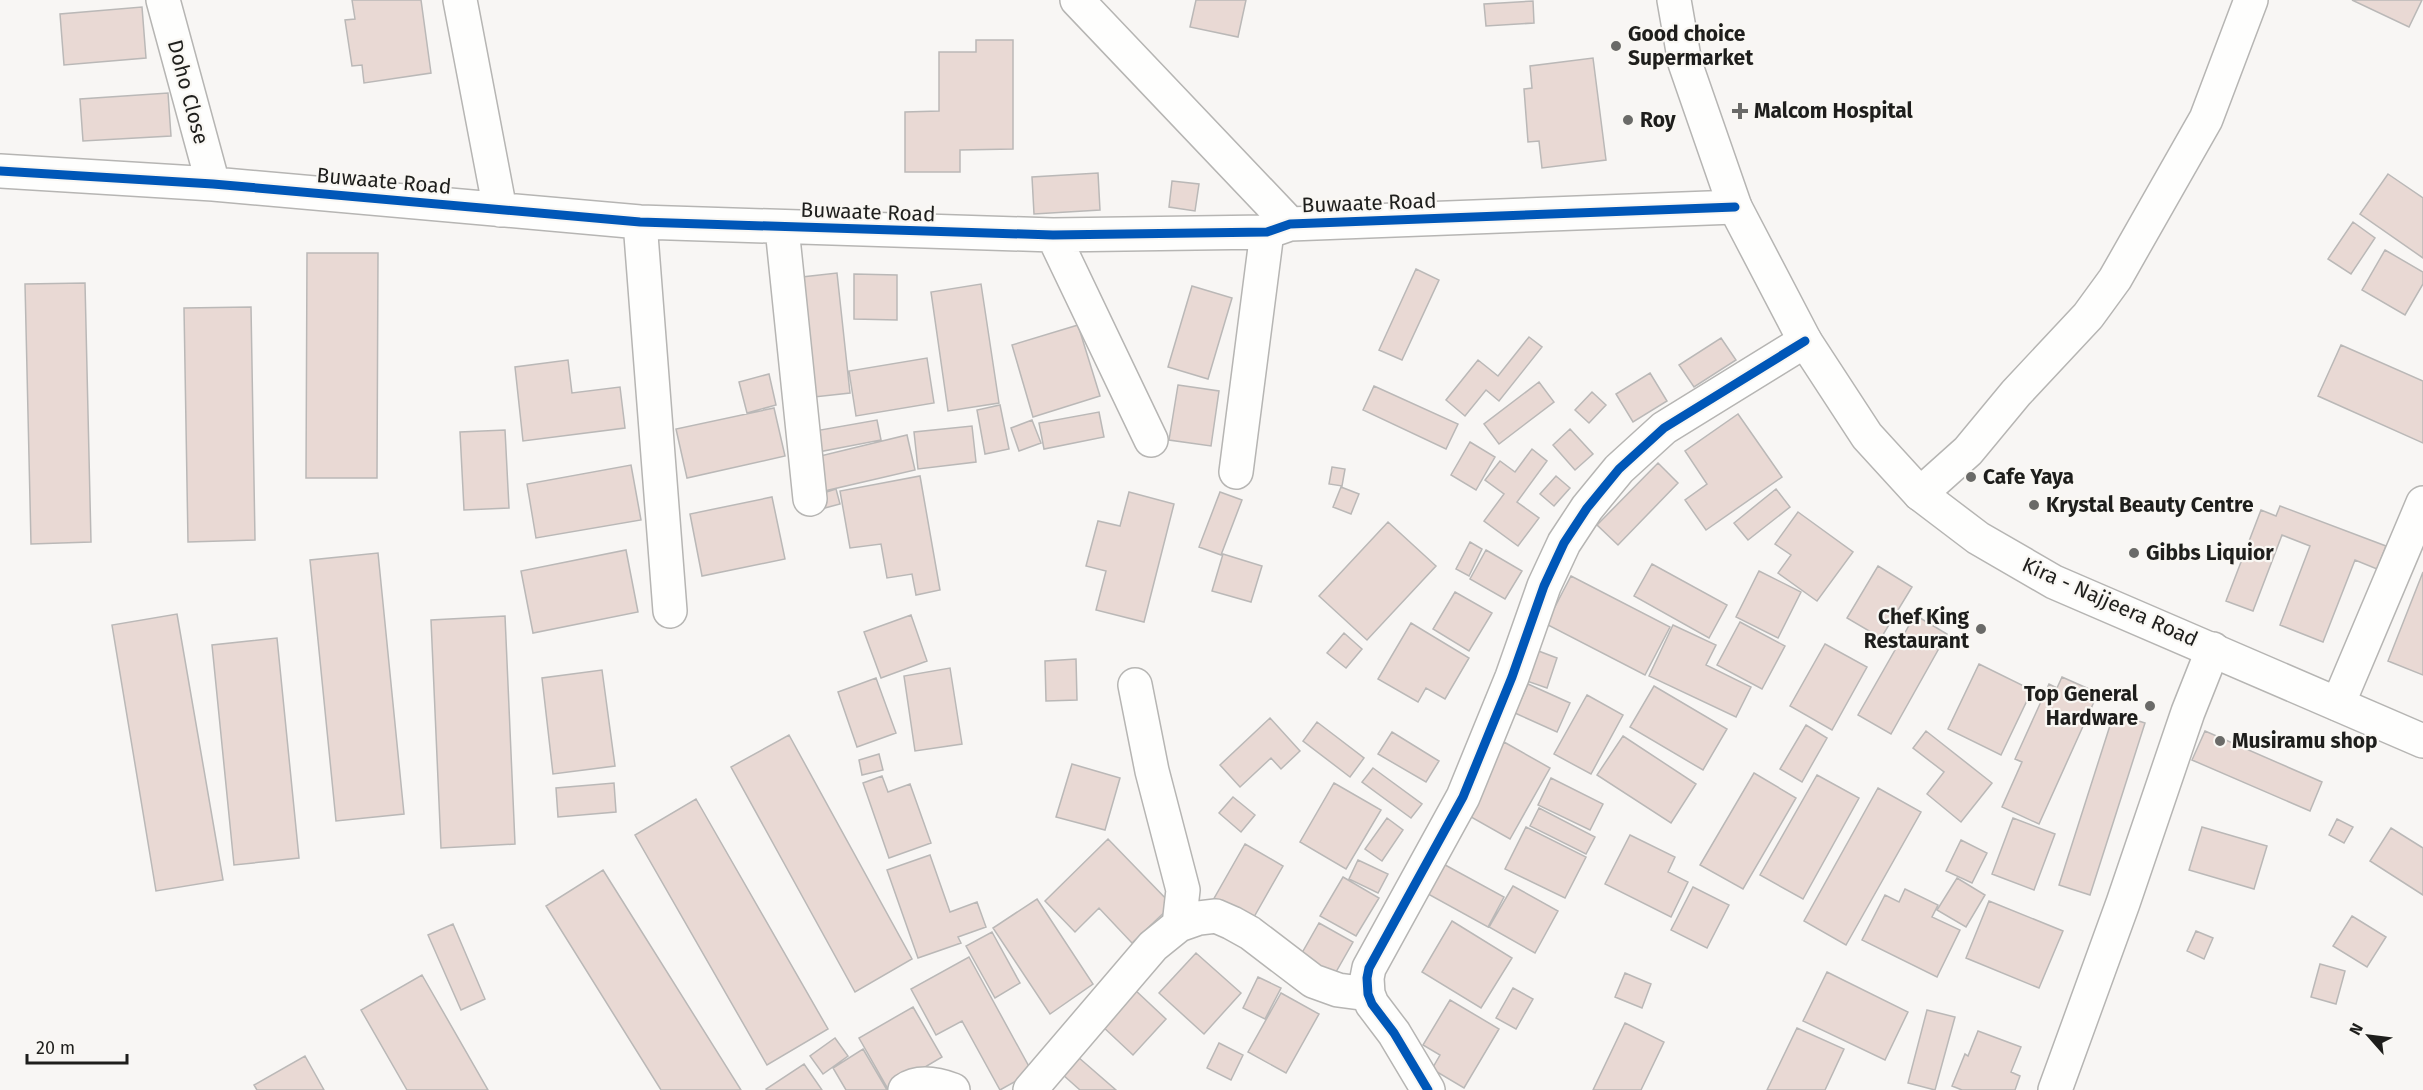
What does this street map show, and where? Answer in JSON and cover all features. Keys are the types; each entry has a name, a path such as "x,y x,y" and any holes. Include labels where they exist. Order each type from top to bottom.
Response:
{"street":[{"name":"Doho Close","path":"163,0 213,184"},
{"path":"460,0 500,210"},
{"path":"1077,0 1279,228 1236,472"},
{"name":"Kira - Najjeera Road","path":"1674,0 1685,63 1735,207 1805,341 1867,436 1920,494 1978,538 2054,582 2423,741"},
{"path":"1920,494 1968,451 2016,393 2088,316 2115,279 2206,119 2250,0"},
{"name":"Buwaate Road","path":"0,171 213,184 640,222 1053,235 1279,228 1735,207"},
{"path":"640,222 670,611"},
{"path":"782,228 810,499"},
{"path":"1053,235 1150,440"},
{"path":"1428,1090 1417,1069 1368,994 1369,968 1463,797 1512,677 1544,586 1564,543 1587,508 1619,469 1664,429 1805,341"},
{"path":"2338,704 2423,502"},
{"path":"2055,1090 2123,903 2188,712 2213,649"},
{"path":"1135,685 1152,771 1183,890 1179,925"},
{"path":"1030,1090 1154,946 1179,925 1199,918 1216,916 1250,933 1313,981 1338,990 1368,994"},
{"path":"905,1090 914,1084 930,1084 953,1090"}],"building":[{"path":"352,0 421,0 431,73 364,83 362,65 352,66 345,20 355,19"},
{"path":"1196,0 1246,0 1238,37 1190,27"},
{"path":"2352,0 2422,0 2409,27"},
{"path":"1533,1 1534,23 1486,26 1484,4"},
{"path":"142,7 146,58 64,65 60,14"},
{"path":"976,40 1013,40 1013,149 960,150 960,172 905,172 905,112 939,111 939,52 976,52"},
{"path":"1593,58 1606,160 1542,168 1539,141 1528,142 1524,89 1532,88 1530,66"},
{"path":"168,93 171,136 83,141 80,99"},
{"path":"1098,173 1100,210 1034,214 1032,177"},
{"path":"2388,174 2423,198 2423,258 2360,214"},
{"path":"1172,181 1199,184 1195,211 1169,207"},
{"path":"2353,222 2375,238 2351,274 2328,259"},
{"path":"2385,250 2423,272 2423,284 2405,315 2362,290"},
{"path":"307,253 378,253 377,478 306,478"},
{"path":"1416,269 1439,280 1402,360 1379,350"},
{"path":"837,273 850,393 805,398 793,278"},
{"path":"854,274 897,275 897,320 854,319"},
{"path":"85,283 91,542 31,544 25,284"},
{"path":"981,284 999,403 948,411 931,292"},
{"path":"1192,286 1232,298 1208,379 1168,367"},
{"path":"251,307 255,540 188,542 184,308"},
{"path":"1078,325 1100,396 1033,417 1012,345"},
{"path":"1529,337 1542,347 1499,401 1486,390 1465,416 1446,400 1478,360 1498,376"},
{"path":"1721,338 1736,360 1694,387 1679,365"},
{"path":"2341,345 2423,381 2423,443 2318,396"},
{"path":"927,358 934,403 856,416 849,371"},
{"path":"568,360 572,393 620,387 625,428 523,441 515,367"},
{"path":"1650,373 1667,401 1633,422 1616,394"},
{"path":"769,374 776,405 747,413 739,382"},
{"path":"1539,382 1554,402 1499,444 1484,424"},
{"path":"1178,385 1219,391 1211,446 1169,440"},
{"path":"1374,386 1458,424 1446,449 1363,410"},
{"path":"1592,392 1606,405 1589,423 1575,410"},
{"path":"1000,405 1009,449 985,454 977,410"},
{"path":"774,408 785,456 687,478 676,429"},
{"path":"1099,412 1104,437 1044,449 1039,423"},
{"path":"1738,414 1782,477 1706,530 1685,500 1707,484 1685,451"},
{"path":"877,420 881,440 813,453 809,432"},
{"path":"1032,420 1041,443 1019,451 1011,428"},
{"path":"972,426 976,462 918,469 914,432"},
{"path":"1570,429 1593,454 1575,470 1553,445"},
{"path":"505,430 509,508 464,510 460,432"},
{"path":"907,435 915,470 820,492 812,458"},
{"path":"1470,442 1495,457 1476,490 1451,475"},
{"path":"1532,449 1547,461 1517,502 1539,518 1518,546 1484,521 1504,494 1485,480 1500,461 1515,472"},
{"path":"1658,463 1678,483 1618,545 1597,525"},
{"path":"631,465 641,520 536,538 527,484"},
{"path":"1332,467 1345,469 1342,486 1329,484"},
{"path":"920,476 940,590 916,595 912,574 887,578 881,544 850,548 840,491"},
{"path":"1556,476 1570,488 1554,506 1540,494"},
{"path":"1341,487 1359,494 1351,514 1333,507"},
{"path":"836,489 840,504 821,509 817,495"},
{"path":"1776,489 1790,507 1748,540 1734,523"},
{"path":"1129,492 1174,504 1144,622 1096,610 1106,571 1086,566 1098,521 1120,526"},
{"path":"1220,492 1242,500 1221,555 1199,547"},
{"path":"772,497 785,559 702,576 690,514"},
{"path":"2280,506 2386,546 2377,569 2355,560 2323,642 2280,625 2310,546 2282,535 2253,611 2226,601 2261,510 2276,516"},
{"path":"1798,512 1853,552 1817,601 1778,573 1791,555 1775,544"},
{"path":"1388,522 1436,566 1367,640 1319,596"},
{"path":"1470,542 1482,549 1469,576 1456,569"},
{"path":"626,550 638,612 533,633 521,571"},
{"path":"1486,550 1522,571 1505,599 1470,579"},
{"path":"378,553 404,814 336,821 310,560"},
{"path":"1223,554 1262,566 1251,602 1212,591"},
{"path":"1652,564 1727,605 1709,638 1634,596"},
{"path":"1878,566 1912,587 1881,638 1847,618"},
{"path":"1759,571 1801,592 1778,638 1736,617"},
{"path":"2423,572 2423,675 2388,661"},
{"path":"1571,576 1670,627 1645,675 1546,624"},
{"path":"1455,592 1492,613 1469,651 1433,629"},
{"path":"177,614 223,880 156,891 112,625"},
{"path":"911,615 927,661 881,678 864,632"},
{"path":"1915,615 1947,634 1891,734 1858,715"},
{"path":"505,616 515,844 441,848 431,620"},
{"path":"1740,622 1785,646 1762,689 1717,665"},
{"path":"1411,623 1469,658 1445,699 1426,688 1418,702 1378,679"},
{"path":"1673,625 1716,645 1706,665 1751,687 1736,717 1649,676"},
{"path":"1344,633 1362,649 1346,668 1327,653"},
{"path":"277,638 299,858 234,865 212,645"},
{"path":"1825,644 1867,667 1832,730 1790,706"},
{"path":"1528,647 1557,658 1547,688 1518,678"},
{"path":"1076,659 1077,700 1046,701 1045,661"},
{"path":"1979,664 2032,690 2001,755 1948,729"},
{"path":"950,668 962,744 915,751 904,676"},
{"path":"602,670 615,766 553,774 542,678"},
{"path":"2062,677 2098,693 2039,824 2002,807 2022,762 2015,759 2049,684 2057,688"},
{"path":"876,678 896,733 857,747 838,692"},
{"path":"1528,684 1570,703 1557,732 1515,713"},
{"path":"1654,686 1727,729 1703,770 1630,727"},
{"path":"1587,695 1623,715 1591,774 1554,754"},
{"path":"2114,713 2145,723 2090,895 2059,885"},
{"path":"1270,718 1300,751 1281,769 1271,758 1240,787 1220,765"},
{"path":"1317,722 1364,758 1350,777 1303,741"},
{"path":"1806,725 1827,738 1802,782 1780,769"},
{"path":"1926,731 1992,783 1961,822 1927,794 1944,772 1913,748"},
{"path":"2205,731 2322,782 2310,811 2192,760"},
{"path":"1392,732 1439,761 1426,782 1378,754"},
{"path":"789,735 912,959 855,992 731,767"},
{"path":"1623,736 1696,784 1671,823 1597,775"},
{"path":"1504,742 1550,768 1510,839 1464,813"},
{"path":"879,754 883,770 862,775 859,760"},
{"path":"1072,764 1120,778 1105,830 1056,817"},
{"path":"1373,768 1422,804 1411,818 1362,782"},
{"path":"1754,773 1796,798 1743,889 1700,865"},
{"path":"1817,775 1859,798 1803,899 1760,875"},
{"path":"882,776 888,792 910,784 931,843 889,858 863,783"},
{"path":"1551,778 1603,804 1590,830 1538,805"},
{"path":"614,783 616,812 558,817 556,788"},
{"path":"1334,783 1381,810 1346,869 1300,842"},
{"path":"1878,788 1921,812 1846,945 1804,921"},
{"path":"1233,797 1255,815 1241,832 1219,813"},
{"path":"696,799 828,1029 767,1065 635,835"},
{"path":"1539,808 1595,837 1586,854 1530,826"},
{"path":"1387,818 1403,830 1382,861 1365,849"},
{"path":"2013,818 2055,834 2034,890 1992,874"},
{"path":"2337,819 2353,827 2344,843 2329,835"},
{"path":"1526,827 1586,857 1565,898 1505,869"},
{"path":"2202,827 2267,846 2254,889 2189,870"},
{"path":"2391,828 2423,848 2423,895 2370,861"},
{"path":"1630,835 1675,857 1668,872 1688,882 1671,917 1605,884"},
{"path":"1108,839 1172,905 1132,943 1099,908 1075,932 1045,901"},
{"path":"1961,840 1987,853 1972,883 1946,871"},
{"path":"1245,844 1283,866 1250,924 1212,902"},
{"path":"930,855 950,912 977,902 986,927 958,937 961,943 918,958 887,870"},
{"path":"1358,860 1388,874 1378,893 1349,879"},
{"path":"1436,860 1504,897 1488,927 1419,889"},
{"path":"603,870 741,1090 661,1090 546,906"},
{"path":"1343,877 1379,898 1356,936 1320,916"},
{"path":"1957,878 1985,895 1966,927 1937,910"},
{"path":"1513,886 1558,911 1535,953 1489,927"},
{"path":"1693,887 1729,905 1707,948 1671,930"},
{"path":"1905,889 1938,905 1932,917 1960,930 1937,977 1862,940 1885,895 1899,902"},
{"path":"1037,899 1093,984 1050,1014 993,928"},
{"path":"1989,901 2063,931 2039,988 1966,958"},
{"path":"2352,916 2386,937 2367,967 2333,946"},
{"path":"1452,921 1512,958 1481,1008 1422,972"},
{"path":"1319,923 1353,942 1332,979 1298,960"},
{"path":"453,924 485,999 461,1010 428,935"},
{"path":"2196,931 2213,938 2204,959 2187,951"},
{"path":"992,932 1020,983 995,998 966,946"},
{"path":"1196,953 1241,993 1204,1034 1159,993"},
{"path":"969,957 1032,1072 1000,1090 962,1021 936,1035 911,989"},
{"path":"2320,964 2345,971 2336,1004 2311,997"},
{"path":"1827,972 1908,1012 1885,1060 1803,1021"},
{"path":"1625,973 1651,984 1642,1008 1615,997"},
{"path":"422,975 488,1090 407,1090 361,1010"},
{"path":"1258,977 1281,988 1265,1019 1243,1008"},
{"path":"1513,988 1533,999 1516,1029 1496,1018"},
{"path":"1134,989 1166,1019 1133,1055 1101,1025"},
{"path":"1281,993 1319,1014 1286,1073 1248,1052"},
{"path":"1450,1000 1499,1029 1464,1088 1432,1069 1440,1055 1423,1045"},
{"path":"913,1007 942,1057 888,1089 859,1038"},
{"path":"1927,1010 1955,1017 1935,1090 1908,1083"},
{"path":"1625,1023 1664,1042 1641,1090 1593,1090"},
{"path":"1797,1028 1844,1049 1825,1090 1767,1090"},
{"path":"1978,1031 2021,1047 2011,1072 2020,1076 2015,1090 1962,1090 1952,1086 1965,1054 1968,1056"},
{"path":"835,1038 848,1056 823,1074 810,1056"},
{"path":"1219,1043 1243,1055 1231,1080 1207,1068"},
{"path":"863,1049 887,1090 846,1090 833,1068"},
{"path":"305,1056 324,1090 257,1090 254,1085"},
{"path":"1078,1057 1116,1090 1080,1090 1062,1074"},
{"path":"804,1064 822,1090 766,1089"}],"cycle path":[{"path":"0,171 213,184 640,222 1053,235 1267,232 1290,224 1735,207"},
{"path":"1428,1090 1394,1033 1372,1004 1368,994 1369,968 1463,797 1512,677 1544,586 1564,543 1587,508 1619,469 1664,428 1805,341"}],"place":[{"name":"Good choice Supermarket","path":"1616,46"},
{"name":"Malcom Hospital","path":"1740,111"},
{"name":"Roy","path":"1628,120"},
{"name":"Cafe Yaya","path":"1971,477"},
{"name":"Krystal Beauty Centre","path":"2034,505"},
{"name":"Gibbs Liquior","path":"2134,553"},
{"name":"Chef King Restaurant","path":"1981,629"},
{"name":"Top General Hardware","path":"2150,706"},
{"name":"Musiramu shop","path":"2220,741"}]}
